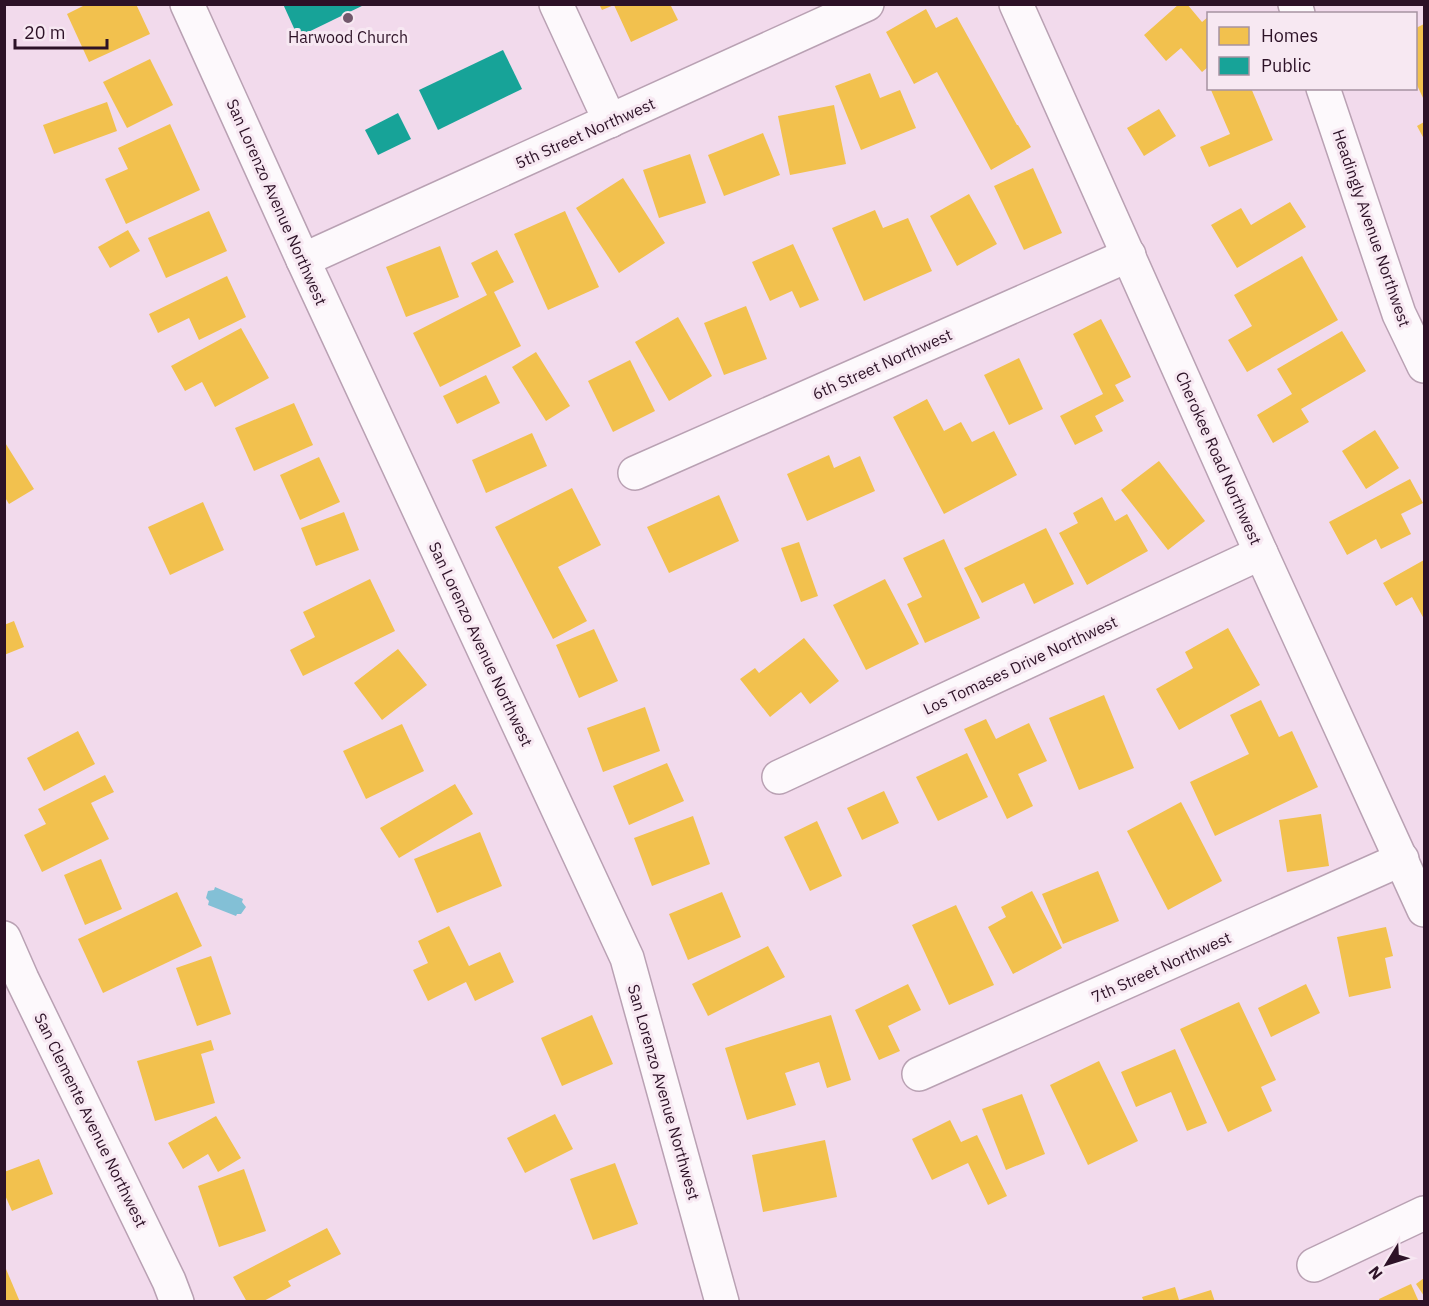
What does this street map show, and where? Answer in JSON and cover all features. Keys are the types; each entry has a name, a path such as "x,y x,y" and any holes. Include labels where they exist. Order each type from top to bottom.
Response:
{"street":[{"name":"San Lorenzo Avenue Northwest","path":"187,4 303,260 627,958 722,1302"},
{"path":"556,4 610,121"},
{"name":"5th Street Northwest","path":"303,260 867,4"},
{"name":"Cherokee Road Northwest","path":"1016,4 1261,553 1425,910"},
{"name":"Headingly Avenue Northwest","path":"1324,90 1399,314 1425,366"},
{"name":"6th Street Northwest","path":"635,473 1129,255"},
{"name":"Los Tomases Drive Northwest","path":"779,777 1261,553"},
{"name":"7th Street Northwest","path":"919,1074 1402,859"},
{"name":"San Clemente Avenue Northwest","path":"4,938 170,1281 177,1302"},
{"path":"1314,1265 1425,1213"}],"water":[{"path":"215,887 243,899 242,902 246,907 241,914 236,916 208,905 209,901 206,898 208,891 214,890"}],"building: Homes":[{"path":"87,4 136,4 150,34 89,62 67,14"},
{"path":"599,4 670,4 678,20 631,42 614,5 602,10"},
{"path":"1179,4 1187,4 1202,22 1207,18 1207,68 1202,72 1181,48 1166,61 1144,35"},
{"path":"926,9 936,28 957,17 1031,147 991,170 937,72 914,84 886,32"},
{"path":"1424,24 1424,100 1417,85 1417,28"},
{"path":"150,59 173,105 127,128 103,82"},
{"path":"870,73 880,98 900,90 916,128 861,150 835,86"},
{"path":"1211,90 1252,90 1273,140 1209,167 1200,147 1230,134"},
{"path":"107,102 117,131 54,154 43,125"},
{"path":"834,105 846,164 790,175 778,116"},
{"path":"1159,109 1176,136 1144,156 1127,128"},
{"path":"1424,122 1424,139 1417,126"},
{"path":"170,124 200,190 126,224 105,179 128,169 118,148"},
{"path":"763,133 780,175 724,196 708,155"},
{"path":"690,154 706,203 659,218 643,170"},
{"path":"1033,168 1062,233 1024,250 994,186"},
{"path":"623,178 665,243 619,273 576,208"},
{"path":"969,194 997,244 957,266 930,216"},
{"path":"1290,202 1306,227 1237,268 1211,225 1241,208 1251,225"},
{"path":"875,210 883,228 908,218 932,271 864,301 832,228"},
{"path":"209,211 227,251 166,278 148,238"},
{"path":"565,211 599,287 548,310 514,234"},
{"path":"128,230 140,251 110,268 98,247"},
{"path":"793,244 819,300 800,308 792,291 770,301 752,262"},
{"path":"440,246 459,297 406,317 386,267"},
{"path":"497,250 514,282 494,292 521,346 440,387 413,333 487,295 471,263"},
{"path":"1302,256 1338,320 1247,372 1228,340 1252,326 1234,295"},
{"path":"227,276 246,317 199,340 189,318 158,333 149,314"},
{"path":"746,306 767,359 724,375 704,323"},
{"path":"678,317 712,376 669,401 635,342"},
{"path":"1101,319 1131,377 1115,385 1124,401 1095,416 1103,431 1075,445 1060,416 1103,394 1073,334"},
{"path":"241,328 269,378 215,407 202,382 185,391 171,366"},
{"path":"1342,331 1366,371 1301,409 1309,422 1273,443 1257,415 1292,394 1277,369"},
{"path":"536,352 570,406 546,421 512,367"},
{"path":"1019,358 1043,409 1009,425 984,375"},
{"path":"630,360 655,411 613,432 588,381"},
{"path":"486,375 500,403 457,424 443,396"},
{"path":"927,399 944,431 961,422 972,442 994,431 1017,475 944,514 893,417"},
{"path":"294,403 313,445 254,471 235,428"},
{"path":"1375,430 1399,468 1366,489 1342,451"},
{"path":"532,433 547,466 486,493 472,460"},
{"path":"4,441 34,489 9,504 4,496"},
{"path":"829,455 834,468 860,456 875,491 807,521 787,474"},
{"path":"319,457 340,502 300,520 280,475"},
{"path":"1159,461 1205,521 1168,550 1121,490"},
{"path":"1410,479 1423,503 1401,514 1411,534 1381,549 1376,539 1347,555 1329,522"},
{"path":"572,488 601,545 558,567 587,621 553,639 495,527"},
{"path":"719,495 739,541 669,573 647,527"},
{"path":"1102,497 1115,521 1127,514 1148,551 1087,585 1059,533 1078,523 1073,513"},
{"path":"203,502 224,550 170,575 148,527"},
{"path":"344,512 359,550 316,566 301,528"},
{"path":"1046,528 1074,584 1034,604 1024,583 982,603 964,568"},
{"path":"944,539 980,618 925,643 907,604 922,597 903,558"},
{"path":"799,542 818,596 801,602 781,548"},
{"path":"1424,560 1424,619 1412,597 1396,606 1383,583"},
{"path":"370,579 395,631 303,676 290,650 315,637 303,612"},
{"path":"885,579 919,644 866,670 833,605"},
{"path":"14,621 24,647 4,655 4,625"},
{"path":"1228,628 1260,685 1179,730 1156,689 1193,668 1185,652"},
{"path":"594,629 618,681 579,698 556,645"},
{"path":"804,638 839,681 810,704 801,692 770,717 740,679 755,668 759,673"},
{"path":"398,649 427,685 382,720 354,683"},
{"path":"1104,695 1134,768 1079,790 1049,718"},
{"path":"1261,700 1279,737 1292,731 1318,787 1215,836 1190,782 1249,754 1230,715"},
{"path":"645,707 660,751 603,772 587,728"},
{"path":"986,719 996,739 1029,723 1047,761 1018,774 1033,806 1007,819 964,729"},
{"path":"402,724 424,771 366,799 343,751"},
{"path":"78,731 95,764 44,791 27,758"},
{"path":"967,753 988,797 938,821 916,777"},
{"path":"667,763 684,801 629,825 613,786"},
{"path":"105,775 114,792 91,803 109,839 42,872 24,835 46,824 38,809"},
{"path":"455,784 473,814 399,858 380,828"},
{"path":"884,791 899,823 862,840 847,808"},
{"path":"1181,802 1222,881 1168,910 1127,831"},
{"path":"1321,814 1329,866 1287,872 1279,820"},
{"path":"693,816 710,864 652,886 634,838"},
{"path":"817,821 842,876 810,891 784,837"},
{"path":"480,832 502,886 437,913 414,859"},
{"path":"101,859 122,909 85,925 64,875"},
{"path":"1098,871 1119,921 1063,944 1042,894"},
{"path":"1032,891 1062,948 1013,974 988,927 1006,917 1001,907"},
{"path":"177,892 202,946 103,993 78,939"},
{"path":"722,892 741,937 688,960 669,914"},
{"path":"956,905 994,985 949,1005 912,925"},
{"path":"449,926 469,966 500,952 514,982 475,1001 466,982 428,1001 413,970 428,963 418,941"},
{"path":"1386,927 1393,956 1385,958 1391,988 1349,997 1337,937"},
{"path":"768,946 785,977 708,1016 692,984"},
{"path":"211,956 231,1014 197,1026 176,968"},
{"path":"908,984 921,1010 888,1026 900,1051 879,1060 855,1010"},
{"path":"1306,984 1320,1013 1271,1037 1258,1008"},
{"path":"1239,1002 1276,1080 1261,1087 1272,1111 1228,1132 1180,1029"},
{"path":"592,1015 613,1064 562,1086 541,1038"},
{"path":"831,1015 851,1080 827,1088 819,1062 785,1073 796,1105 747,1120 725,1048"},
{"path":"211,1040 214,1050 201,1054 215,1103 155,1121 137,1061"},
{"path":"1175,1049 1207,1123 1187,1131 1171,1092 1136,1107 1121,1072"},
{"path":"1099,1061 1138,1141 1088,1165 1050,1085"},
{"path":"1022,1094 1045,1154 1006,1170 982,1109"},
{"path":"555,1114 573,1149 525,1173 507,1138"},
{"path":"216,1116 241,1158 218,1172 208,1154 183,1169 168,1143"},
{"path":"950,1120 961,1142 977,1135 1007,1196 988,1205 968,1163 932,1180 912,1139"},
{"path":"825,1140 837,1197 763,1212 752,1155"},
{"path":"39,1159 53,1194 12,1211 4,1193 4,1172"},
{"path":"615,1163 638,1224 593,1240 570,1179"},
{"path":"244,1169 266,1231 219,1247 198,1186"},
{"path":"327,1228 341,1254 288,1281 291,1286 262,1302 247,1302 233,1277"},
{"path":"6,1269 20,1302 4,1302 4,1270"},
{"path":"1424,1278 1424,1296 1416,1284"},
{"path":"1411,1284 1419,1302 1380,1302 1379,1299"},
{"path":"1175,1287 1179,1300 1211,1290 1215,1302 1144,1302 1142,1297"}],"building: Public":[{"path":"283,4 366,4 298,37"},
{"path":"503,50 522,89 438,130 419,90"},
{"path":"398,113 411,139 378,155 365,130"}],"place":[{"name":"Harwood Church","path":"348,18"}]}
